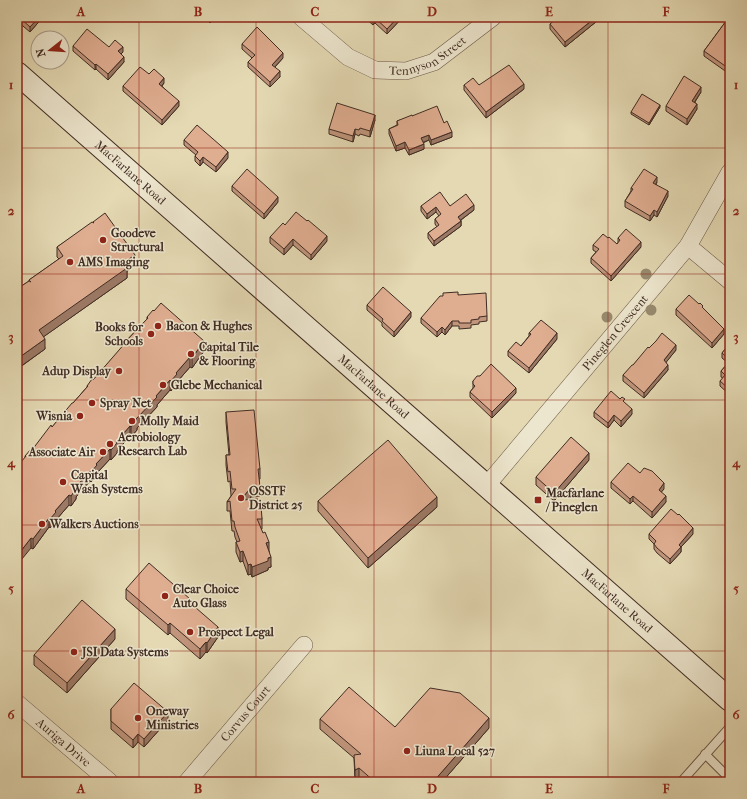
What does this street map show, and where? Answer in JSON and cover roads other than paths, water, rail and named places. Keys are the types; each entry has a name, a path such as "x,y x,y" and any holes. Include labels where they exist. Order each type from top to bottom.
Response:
{"street":[{"name":"Tennyson Street","path":"301,17 348,57 377,70 406,71 434,62 493,17"},
{"name":"MacFarlane Road","path":"17,73 730,700"},
{"name":"Pineglen Crescent","path":"487,485 688,246 730,172"},
{"path":"688,246 730,281"},
{"name":"Corvus Court","path":"187,782 304,645"},
{"name":"Auriga Drive","path":"17,703 110,782"}],"lane":[{"path":"681,782 730,727"},
{"path":"705,754 730,779"}],"place":[{"name":"Goodeve Structural","path":"103,240"},
{"name":"AMS Imaging","path":"70,262"},
{"name":"Bacon & Hughes","path":"158,326"},
{"name":"Books for Schools","path":"151,334"},
{"name":"Capital Tile & Flooring","path":"191,354"},
{"name":"Adup Display","path":"119,371"},
{"name":"Glebe Mechanical","path":"163,385"},
{"name":"Spray Net","path":"92,403"},
{"name":"Wisnia","path":"80,416"},
{"name":"Molly Maid","path":"132,421"},
{"name":"Aerobiology Research Lab","path":"110,444"},
{"name":"Associate Air","path":"103,452"},
{"name":"Capital Wash Systems","path":"63,482"},
{"name":"OSSTF District 25","path":"241,498"},
{"name":"Macfarlane / Pineglen","path":"538,500"},
{"name":"Walkers Auctions","path":"42,524"},
{"name":"Clear Choice Auto Glass","path":"165,596"},
{"name":"Prospect Legal","path":"190,632"},
{"name":"JSI Data Systems","path":"74,652"},
{"name":"Oneway Ministries","path":"138,718"},
{"name":"Liuna Local 527","path":"407,751"}]}
